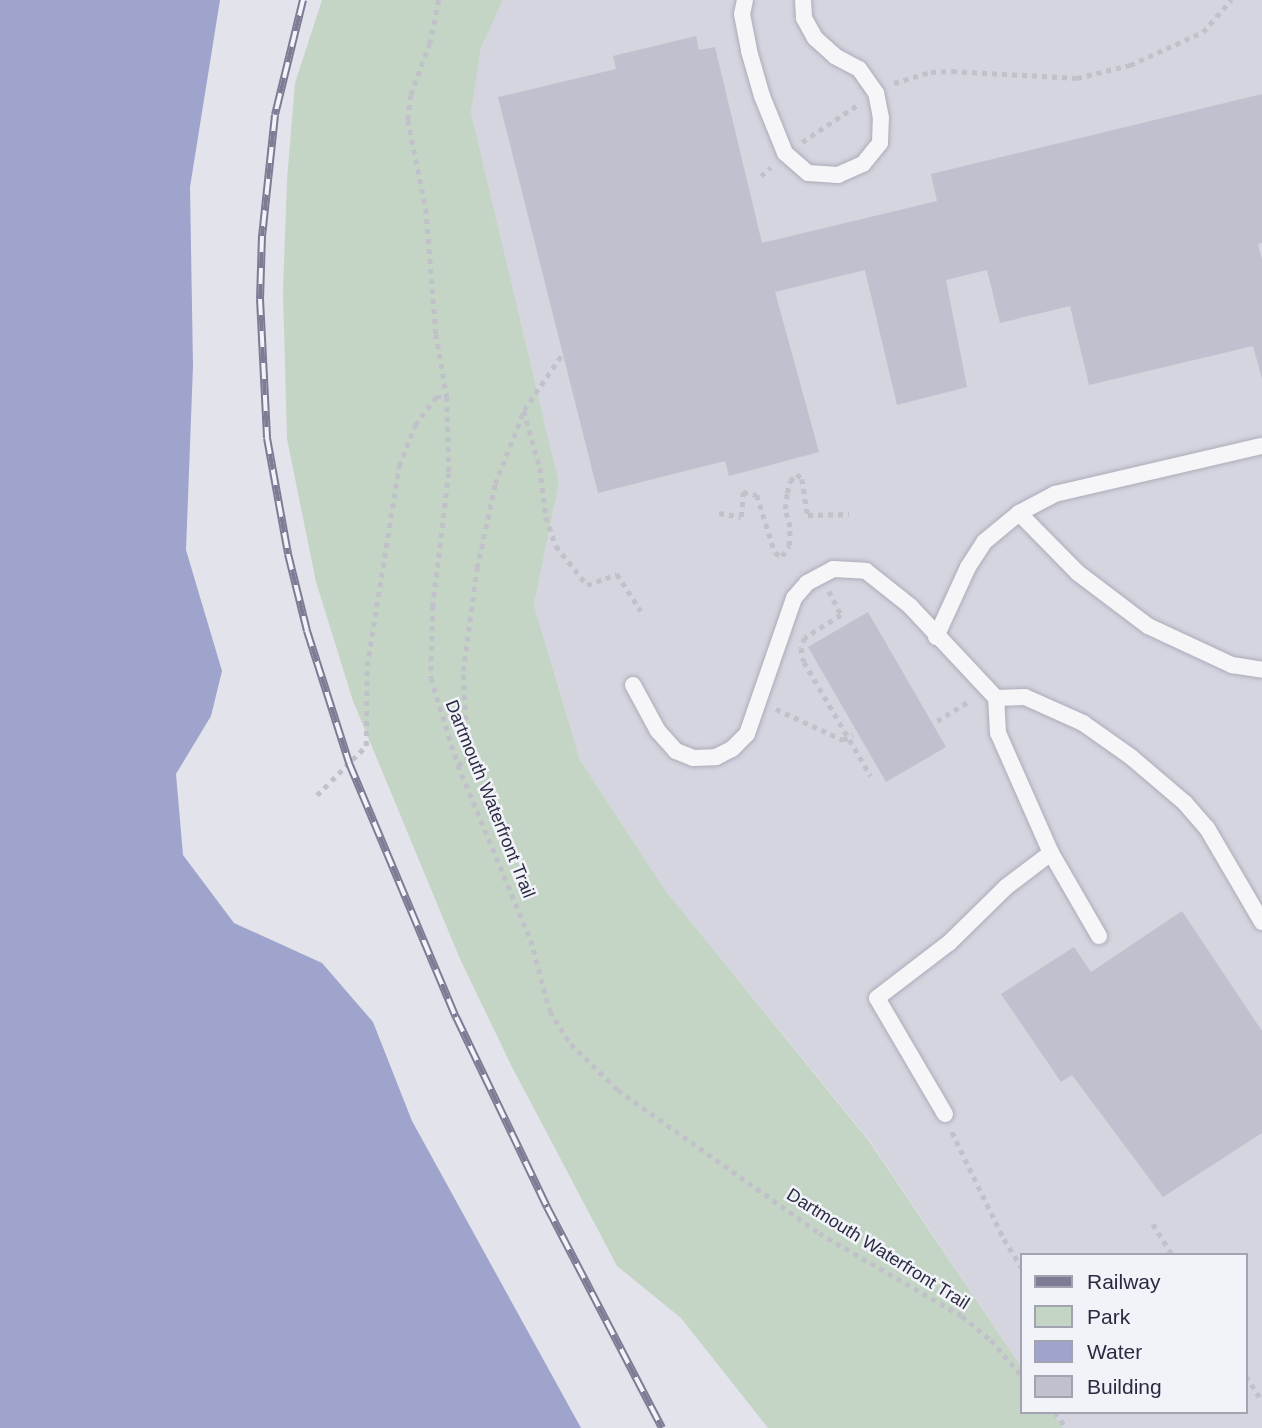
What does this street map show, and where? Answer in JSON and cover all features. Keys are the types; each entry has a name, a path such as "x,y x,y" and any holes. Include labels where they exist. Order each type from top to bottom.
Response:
{"lane":[{"path":"746,0 742,14 749,51 762,96 785,153 808,173 838,174 863,164 880,143 881,118 876,93 859,69 835,56 815,38 804,18 803,0"},
{"path":"936,637 968,567 984,542 1019,513 1055,494 1262,446"},
{"path":"1019,513 1078,573 1148,626 1232,665 1262,670"},
{"path":"633,685 657,731 676,751 693,758 716,757 732,748 747,734 794,598 807,583 833,569 866,571 910,606 991,694 998,733 1051,853 1099,936"},
{"path":"991,694 1025,697 1056,708 1132,757 1185,803 1207,828 1262,922"},
{"path":"945,1114 877,998 949,943 1006,887 1051,853"}],"path":[{"name":"Dartmouth Waterfront Trail","path":"439,0 430,43 411,95 408,120 426,209 436,334 447,397 450,473 430,646 435,699 458,765 531,940 550,1011 570,1044 618,1090 807,1225 962,1316 990,1340 1020,1374"},
{"path":"761,176 785,153 897,82 931,72 1077,78 1130,65 1203,32 1231,0"},
{"path":"458,765 467,760 463,671 477,568 495,484 524,410 563,353"},
{"path":"317,795 366,746 367,666 400,466 415,425 436,397 447,397"},
{"path":"524,410 540,468 546,517 556,546 587,585 617,574 641,611"},
{"path":"719,513 741,517 743,492 757,495 775,553 782,556 789,546 790,527 785,509 787,493 790,481 797,474 802,479 808,515 849,514"},
{"path":"822,574 841,615 805,638 801,648 804,662 850,736 871,776"},
{"path":"937,722 991,694"},
{"path":"760,702 843,740 850,736"},
{"path":"945,1114 1004,1239 1020,1265"},
{"path":"1153,1224 1171,1253"},
{"path":"1248,1379 1262,1401"}],"shaded area":[{"path":"503,0 1262,0 1262,1428 1063,1428 1053,1414 1248,1414 1248,1253 1020,1253 1020,1365 870,1141 665,890 580,760 534,605 559,483 471,112 481,48"}],"green space":[{"path":"322,0 503,0 481,48 471,112 559,483 534,605 580,760 665,890 869,1141 1020,1365 1020,1414 1053,1414 1063,1428 768,1428 681,1318 617,1266 511,1065 460,959 353,701 316,582 287,439 283,291 287,180 295,83"}],"water":[{"path":"0,0 220,0 190,187 193,366 186,550 222,671 211,716 176,774 183,855 234,923 322,963 373,1022 412,1121 581,1428 0,1428"}],"building":[{"path":"696,36 699,50 715,47 762,243 937,201 931,174 1262,94 1262,243 1258,244 1262,260 1262,379 1253,346 1089,385 1070,306 1000,323 987,270 946,280 967,387 897,405 865,270 775,292 819,452 729,476 725,461 598,493 498,97 616,69 613,56"},
{"path":"868,612 946,747 886,782 808,647"},
{"path":"1182,911 1262,1031 1262,1133 1163,1197 1072,1075 1061,1082 1001,994 1074,947 1091,972"}],"railway":[{"path":"303,0 275,115 262,236 260,299 267,438 288,554 307,631 349,763 456,1017 547,1207 662,1428"}]}
